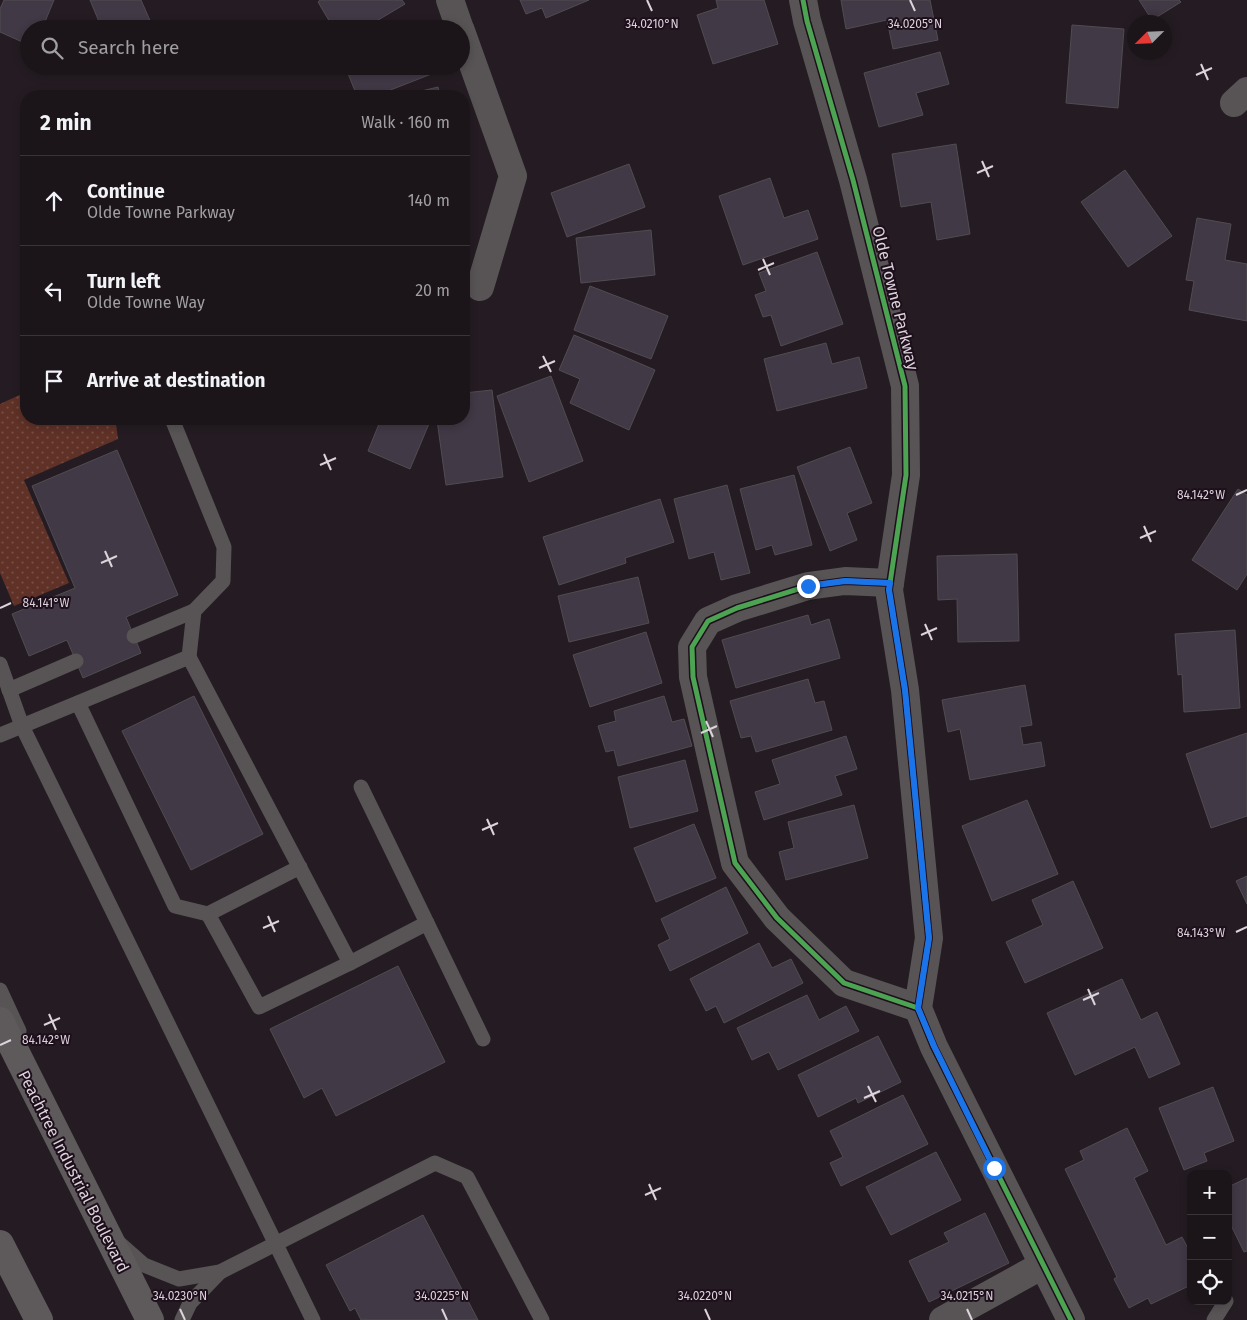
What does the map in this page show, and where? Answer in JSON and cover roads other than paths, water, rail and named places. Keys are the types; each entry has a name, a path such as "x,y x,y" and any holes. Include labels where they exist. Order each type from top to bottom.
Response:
{"highway":[{"name":"Peachtree Industrial Boulevard","path":"0,1021 150,1320"},
{"path":"0,1244 39,1320"}],"street":[{"path":"450,0 457,20"},
{"name":"Olde Towne Parkway","path":"803,0 807,21 853,180 905,386 906,475 889,590 905,690 929,938 918,1008"},
{"path":"470,55 513,176 480,287"},
{"path":"890,583 845,581 808,586 737,608 708,621 692,647 693,677 735,863 777,918 844,983 918,1008 938,1055 1071,1320"},
{"path":"943,1320 1043,1265"}],"lane":[{"path":"134,636 194,611 223,581 224,547 174,425"},
{"path":"194,611 189,656 350,963"},
{"path":"0,735 189,656"},
{"path":"9,690 76,661"},
{"path":"0,664 22,726 313,1320"},
{"path":"78,703 175,906 208,914 300,867"},
{"path":"361,787 483,1039"},
{"path":"208,914 259,1007 350,963 426,923"},
{"path":"0,990 38,1075 65,1152"},
{"path":"105,1231 144,1265 179,1279 220,1272 435,1163 467,1177 542,1320"},
{"path":"182,1320 190,1303 220,1272"},
{"path":"1214,1320 1223,1305"}]}
